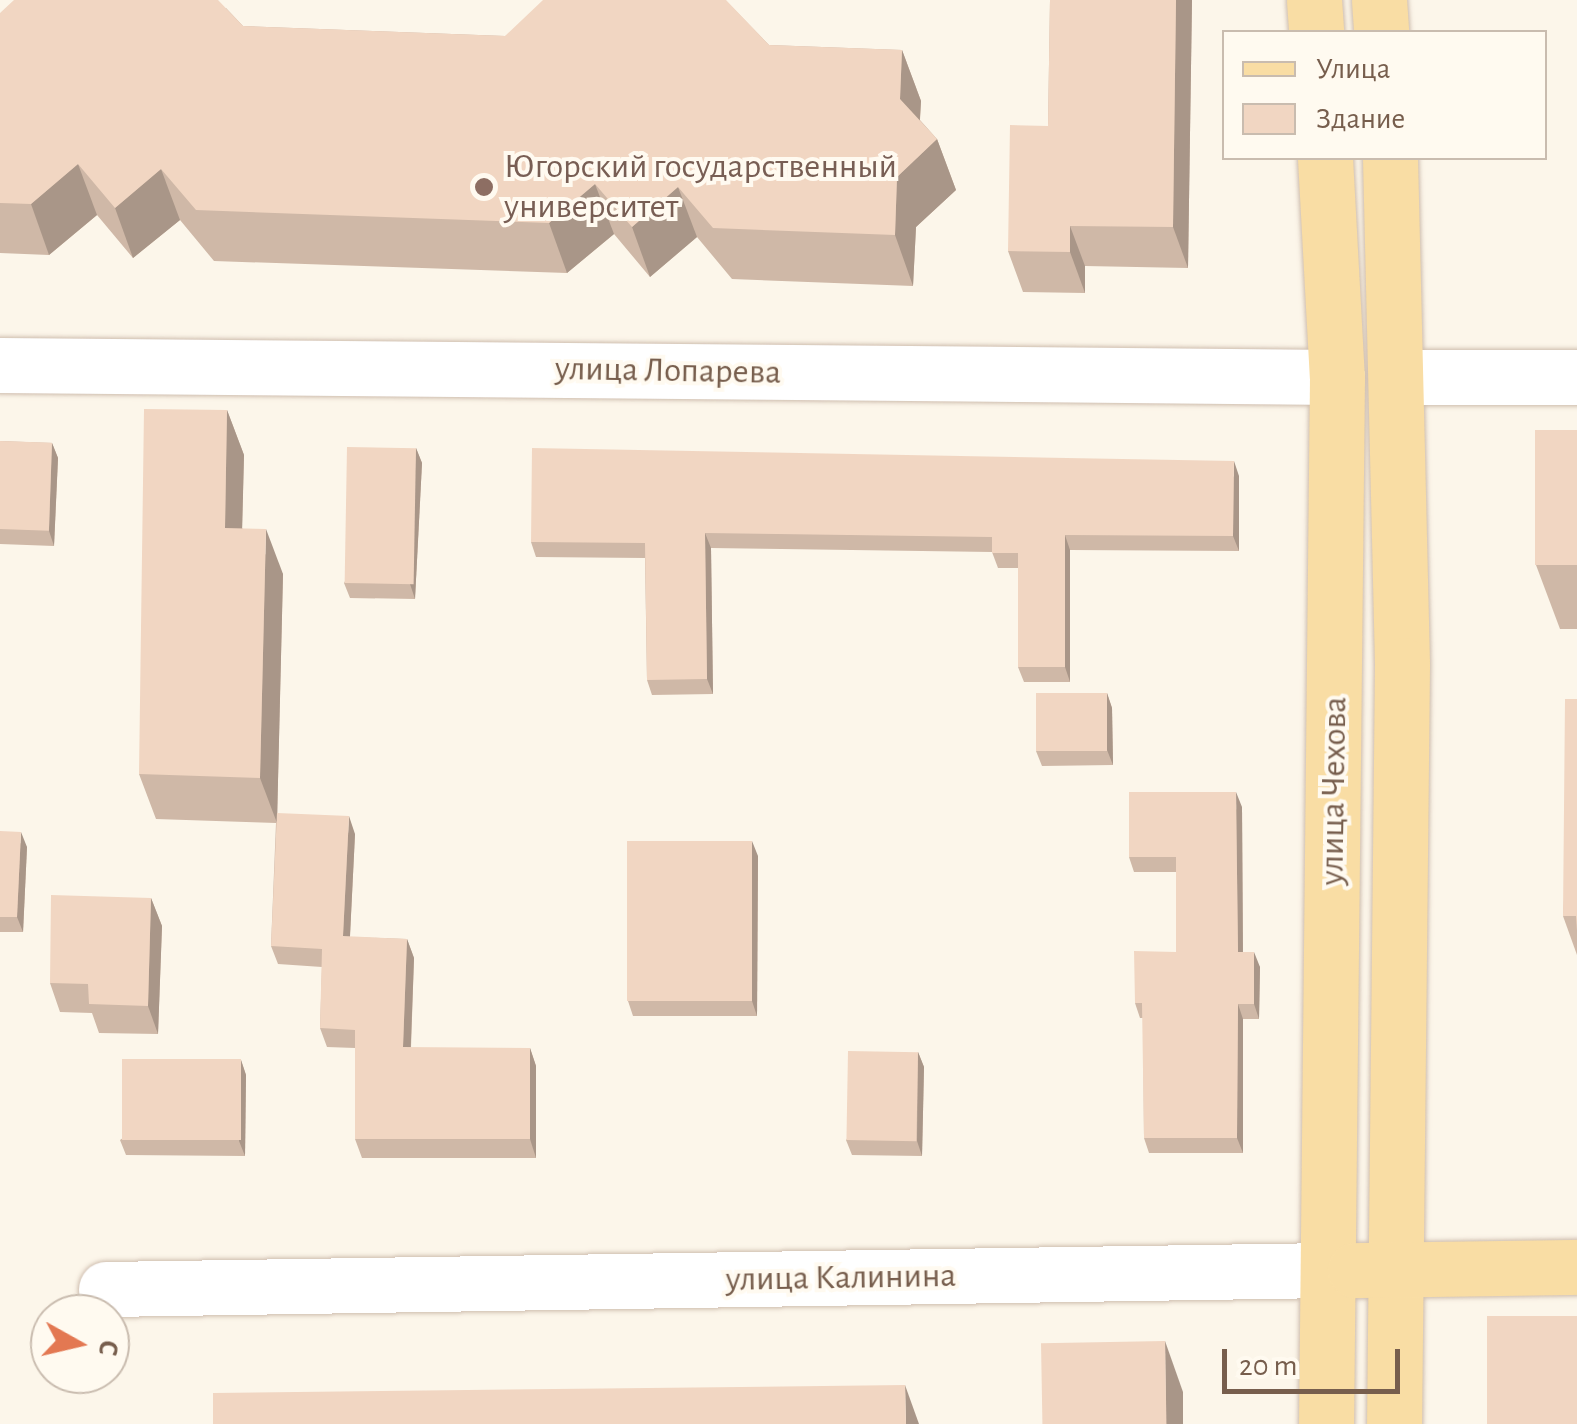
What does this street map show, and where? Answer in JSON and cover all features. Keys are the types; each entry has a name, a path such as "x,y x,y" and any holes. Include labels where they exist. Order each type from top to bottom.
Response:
{"main road":[{"path":"1314,0 1316,30"},
{"path":"1379,0 1381,30"},
{"name":"улица Чехова","path":"1326,160 1337,377 1324,1270 1326,1424"},
{"name":"улица Чехова","path":"1390,160 1399,377 1394,1424"},
{"name":"улица Калинина","path":"1324,1270 1577,1267"}],"street":[{"name":"улица Лопарева","path":"0,365 1337,377"},
{"path":"1399,377 1577,377"},
{"name":"улица Калинина","path":"106,1289 1324,1270"}],"building":[{"path":"14,0 218,0 243,26 505,36 543,0 726,0 769,45 902,50 900,99 937,139 897,177 895,235 713,228 678,187 632,227 595,184 549,223 196,210 161,169 115,208 78,164 31,204 0,203 0,13"},
{"path":"1050,0 1176,0 1173,227 1070,226 1070,252 1008,251 1010,125 1048,126"},
{"path":"144,409 227,410 225,528 266,529 260,778 139,774"},
{"path":"1535,430 1577,430 1577,565 1535,565"},
{"path":"0,441 52,443 49,531 0,529"},
{"path":"347,447 416,448 414,584 345,583"},
{"path":"532,448 1234,461 1233,536 1065,535 1065,667 1018,667 1018,553 992,553 992,537 705,533 707,679 647,680 645,543 531,542"},
{"path":"1036,693 1107,693 1107,751 1036,751"},
{"path":"1565,699 1577,699 1577,931 1576,916 1563,916"},
{"path":"1129,792 1236,792 1238,952 1254,952 1254,1004 1238,1004 1237,1138 1144,1138 1142,1003 1135,1003 1134,951 1176,952 1176,857 1129,857"},
{"path":"277,813 349,816 343,936 407,939 403,1047 530,1048 530,1139 355,1139 355,1030 320,1028 322,949 271,946"},
{"path":"0,831 21,832 17,917 0,917"},
{"path":"627,841 752,841 752,1001 627,1001"},
{"path":"51,895 151,898 148,1006 89,1004 88,984 50,983"},
{"path":"848,1051 918,1052 916,1141 846,1140"},
{"path":"122,1059 241,1059 241,1140 122,1140"},
{"path":"1487,1316 1577,1316 1577,1424 1487,1424"},
{"path":"1165,1341 1166,1424 1042,1424 1041,1343"},
{"path":"905,1385 906,1424 213,1424 213,1393"}],"place":[{"name":"Югорский государственный университет","path":"484,187"}]}
